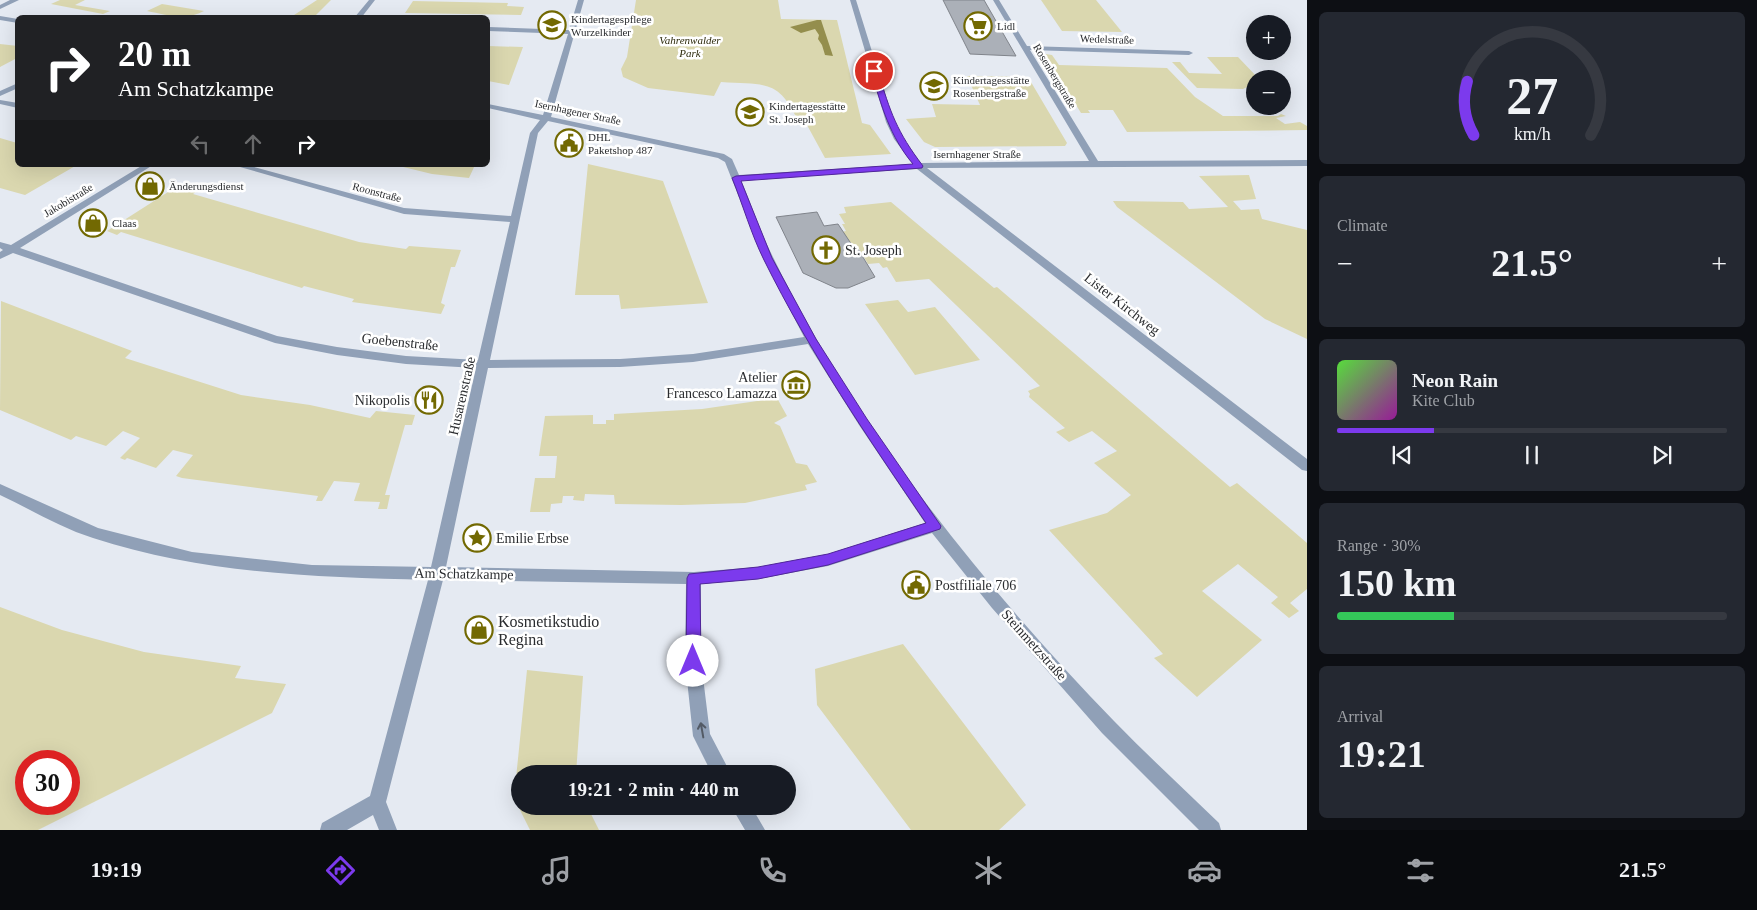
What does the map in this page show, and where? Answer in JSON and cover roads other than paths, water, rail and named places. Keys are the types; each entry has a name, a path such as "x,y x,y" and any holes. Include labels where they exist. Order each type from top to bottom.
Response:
{"street":[{"path":"0,7 16,0"},
{"path":"360,15 372,0"},
{"name":"Husarenstraße","path":"377,802 437,574 534,133 547,117 581,0"},
{"name":"Lister Kirchweg","path":"853,0 890,122 908,153 919,166 1307,466"},
{"name":"Rosenbergstraße","path":"996,0 1095,164"},
{"path":"0,18 15,20"},
{"path":"490,30 572,32"},
{"name":"Wedelstraße","path":"1025,48 1189,53"},
{"path":"0,94 15,86"},
{"path":"0,102 15,105"},
{"name":"Isernhagener Straße","path":"490,106 547,117 721,156 729,161 736,178 919,166 1307,163"},
{"name":"Jakobistraße","path":"0,256 146,167"},
{"name":"Roonstraße","path":"244,167 404,211 515,219"},
{"name":"Steinmetzstraße","path":"736,178 768,258 811,340 863,422 935,526 997,603 1108,727 1212,830"},
{"name":"Goebenstraße","path":"0,245 275,339 337,351 406,360 484,364 620,363 694,358 811,340"},
{"name":"Am Schatzkampe","path":"0,489 95,532 192,558 312,571 694,578 758,573 828,560 935,526"},
{"path":"694,578 693,661 702,736 717,765"},
{"path":"328,830 377,802 388,830"},
{"path":"746,815 756,830"}],"place":[{"name":"Kindertagespflege Wurzelkinder","path":"552,25"},
{"name":"Lidl","path":"978,26"},
{"name":"Kindertagesstätte Rosenbergstraße","path":"934,86"},
{"name":"Kindertagesstätte St. Joseph","path":"750,112"},
{"name":"DHL Paketshop 487","path":"569,143"},
{"name":"Änderungsdienst","path":"150,186"},
{"name":"Claas","path":"93,223"},
{"name":"St. Joseph","path":"826,250"},
{"name":"Atelier Francesco Lamazza","path":"796,385"},
{"name":"Nikopolis","path":"429,400"},
{"name":"Emilie Erbse","path":"477,538"},
{"name":"Postfiliale 706","path":"916,585"},
{"name":"Kosmetikstudio Regina","path":"479,630"}],"park label":[{"name":"Vahrenwalder Park","path":"690,46"}]}
